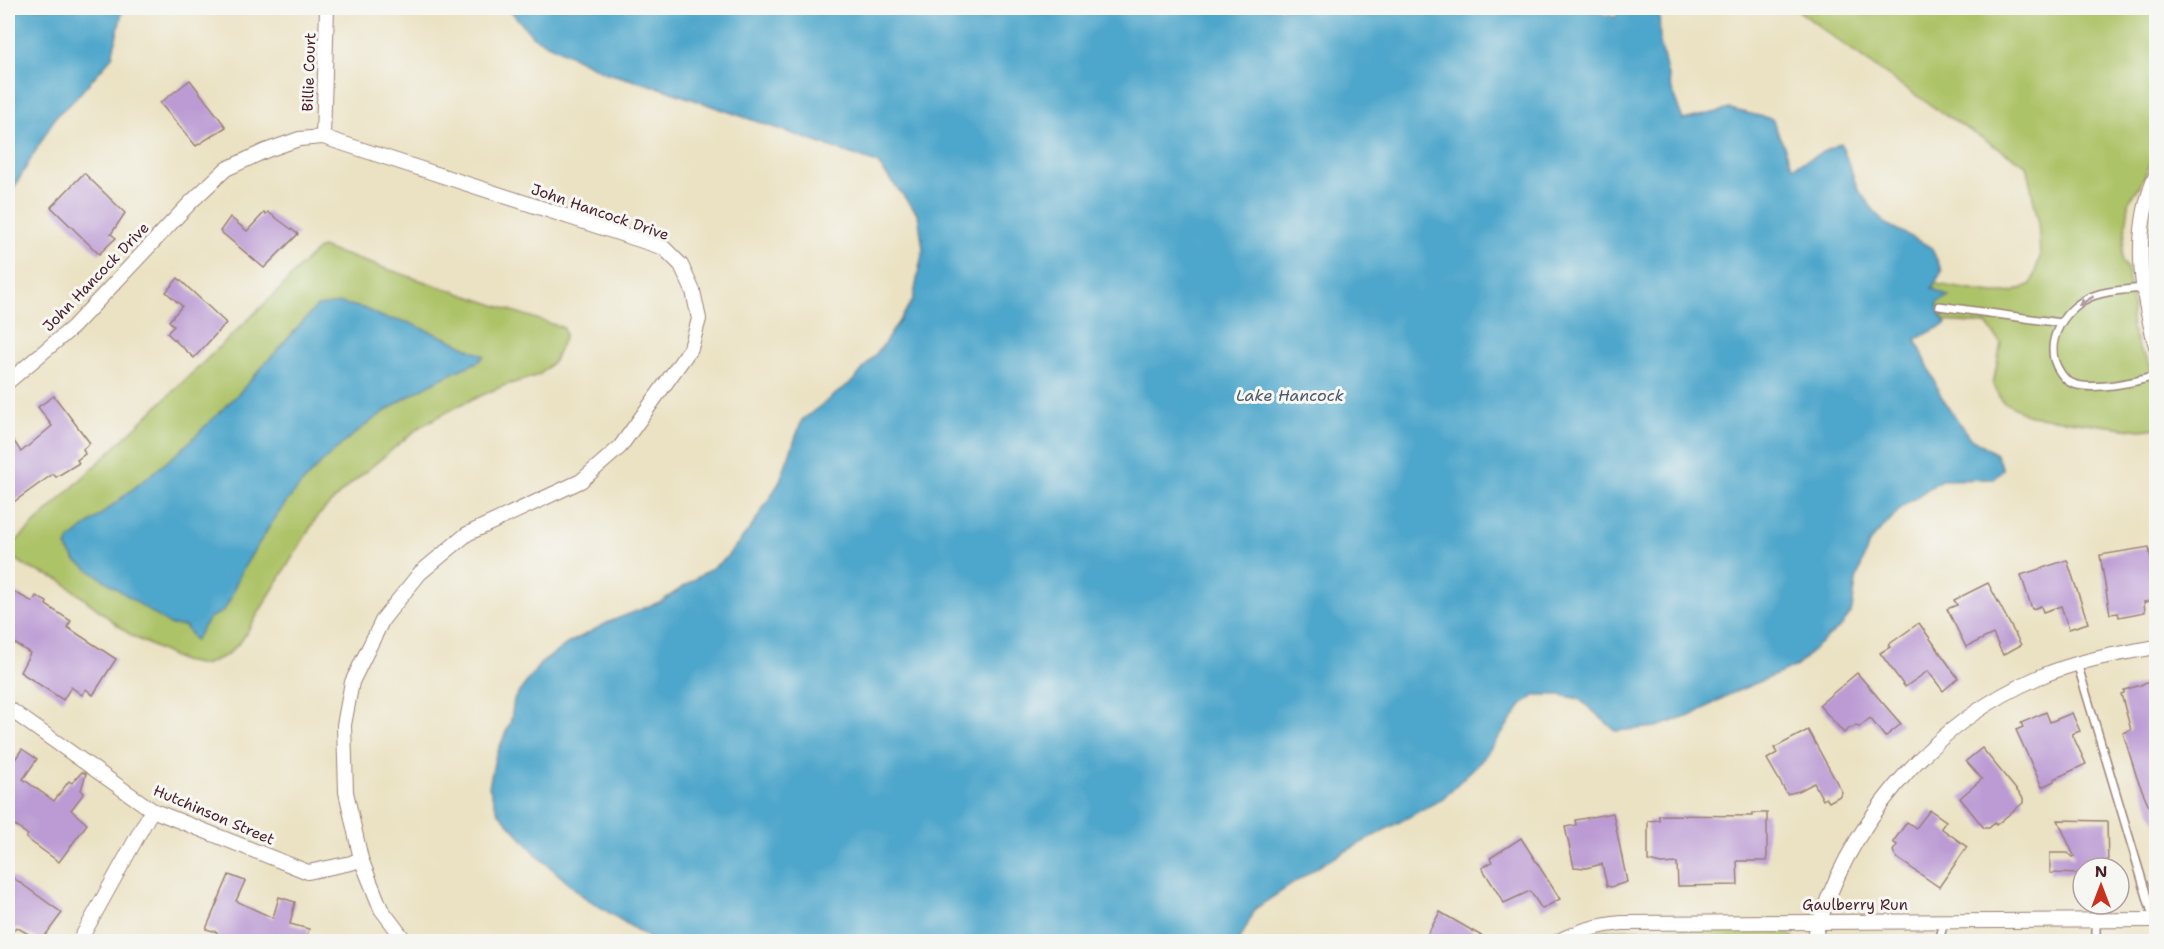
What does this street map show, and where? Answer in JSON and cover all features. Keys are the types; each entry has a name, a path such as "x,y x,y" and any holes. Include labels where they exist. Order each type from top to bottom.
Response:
{"street":[{"name":"Billie Court","path":"323,137 327,8"},
{"name":"John Hancock Drive","path":"8,382 73,327 191,201 226,169 265,151 299,139 323,137 664,248 681,264 693,291 699,319 691,348 620,447 581,481 467,534 420,573 383,619 352,682 344,725 346,792 361,859 381,909 406,942"},
{"path":"2157,175 2146,204 2140,262 2142,288 2157,346"},
{"path":"1813,942 1844,861 1865,826 1912,765 1946,735 2007,693 2037,678 2077,663 2157,647"},
{"name":"Hutchinson Street","path":"8,708 152,810 308,872 361,859"},
{"path":"79,942 152,810"},
{"name":"Gaulberry Run","path":"1557,942 1577,931 1622,923 2155,920"}],"lane":[{"path":"2142,288 2097,294 2076,306 2061,323 2053,338 2053,352 2056,367 2072,384 2084,386 2130,384 2157,376"},
{"path":"1939,306 2061,323"},
{"path":"2077,663 2155,920"},
{"path":"1939,942 1944,921"},
{"path":"2096,921 2096,942"}],"green space":[{"path":"1795,8 2156,8 2156,151 2140,186 2130,199 2122,261 2127,269 2133,307 2132,329 2139,350 2148,359 2156,389 2156,428 2141,430 2030,416 2003,402 1993,385 2001,343 1986,324 1927,320 1921,282 1993,293 2013,292 2031,284 2040,257 2038,219 2026,165 1908,90"},
{"path":"321,247 564,328 565,336 554,361 539,375 503,386 421,426 347,487 317,517 242,640 227,655 204,665 182,661 132,636 60,580 29,568 8,554 8,549 277,292"},
{"path":"1776,928 1787,932 1796,941 1570,942 1598,931"}],"water":[{"path":"8,8 123,8 112,57 75,99 56,116 8,198"},
{"name":"Lake Hancock","path":"508,8 1582,8 1615,17 1624,8 1659,8 1660,42 1670,85 1683,120 1730,109 1772,119 1793,167 1841,143 1858,190 1884,223 1931,247 1942,271 1932,288 1949,297 1938,302 1938,311 1946,324 1916,339 1942,398 1969,437 1995,453 2003,469 1994,479 1941,480 1902,507 1869,543 1856,581 1852,610 1842,626 1797,666 1728,695 1693,715 1656,727 1616,731 1579,699 1560,695 1536,695 1523,704 1482,760 1442,799 1324,863 1256,908 1239,941 654,941 584,897 540,858 498,812 489,787 495,758 511,720 514,699 540,664 567,644 609,622 662,601 724,560 753,525 779,483 802,420 854,380 884,344 913,300 923,249 918,214 877,163 657,87 604,72 533,37"},
{"path":"340,303 363,308 385,318 407,322 484,356 478,362 448,375 390,408 362,428 312,473 271,524 244,568 225,608 221,613 210,618 195,641 185,626 170,625 76,561 66,547 70,539 179,452 239,393 317,306"}],"building":[{"path":"190,80 226,127 196,146 160,103"},
{"path":"84,173 125,213 111,234 116,238 99,254 51,207"},
{"path":"268,212 298,234 264,268 220,231 230,217 247,231 264,213"},
{"path":"178,278 226,323 194,358 167,333 174,326 169,321 182,306 166,292"},
{"path":"54,396 90,443 83,449 85,454 77,460 79,463 56,477 53,474 8,506 8,432 21,452 52,426 38,407"},
{"path":"2149,547 2154,579 2157,578 2157,600 2144,602 2145,612 2119,617 2118,613 2110,614 2100,555"},
{"path":"2067,560 2088,623 2069,629 2061,606 2043,612 2041,606 2032,609 2021,575"},
{"path":"1988,583 2021,645 2003,655 1993,634 1966,647 1947,609 1957,605 1954,600"},
{"path":"8,589 33,602 36,596 47,602 46,605 71,621 67,627 116,659 93,695 86,689 82,695 71,687 63,700 20,672 30,653 8,639"},
{"path":"1919,623 1958,678 1943,691 1928,671 1905,687 1880,653"},
{"path":"1857,673 1901,724 1885,737 1870,718 1859,727 1856,725 1851,727 1844,733 1819,705"},
{"path":"2157,680 2156,823 2137,778 2123,733 2131,730 2121,694 2124,690"},
{"path":"2046,712 2050,722 2072,713 2080,731 2072,734 2086,764 2042,787 2016,730 2023,727 2021,723"},
{"path":"1808,730 1842,792 1840,796 1829,802 1826,798 1823,800 1814,783 1787,794 1767,759 1777,753 1774,748"},
{"path":"1982,748 2023,798 2023,803 1989,828 1984,828 1960,798 1982,779 1966,761"},
{"path":"22,749 37,759 23,779 54,801 69,781 72,783 82,772 86,774 81,790 84,793 71,810 87,824 59,862 26,838 28,835 8,820 8,770"},
{"path":"1930,810 1946,821 1941,828 1967,847 1939,887 1897,858 1893,851 1897,845 1893,842 1907,822 1916,828"},
{"path":"1613,813 1627,882 1611,887 1607,886 1602,864 1586,868 1574,867 1565,827 1576,825 1575,820"},
{"path":"1753,813 1767,813 1766,861 1737,861 1738,885 1678,886 1677,863 1661,864 1648,861 1648,821 1659,820 1659,815 1753,816"},
{"path":"2058,820 2107,821 2108,856 2074,856"},
{"path":"1521,838 1560,899 1542,909 1530,891 1504,903 1482,868 1492,862 1490,858"},
{"path":"2050,853 2068,853 2071,856 2071,874 2050,873"},
{"path":"8,874 62,913 41,941 16,927 8,938"},
{"path":"229,875 245,881 236,901 273,918 279,897 295,902 290,924 309,929 305,942 225,942 216,937 217,932 206,929"},
{"path":"1440,912 1492,942 1423,942"}]}
